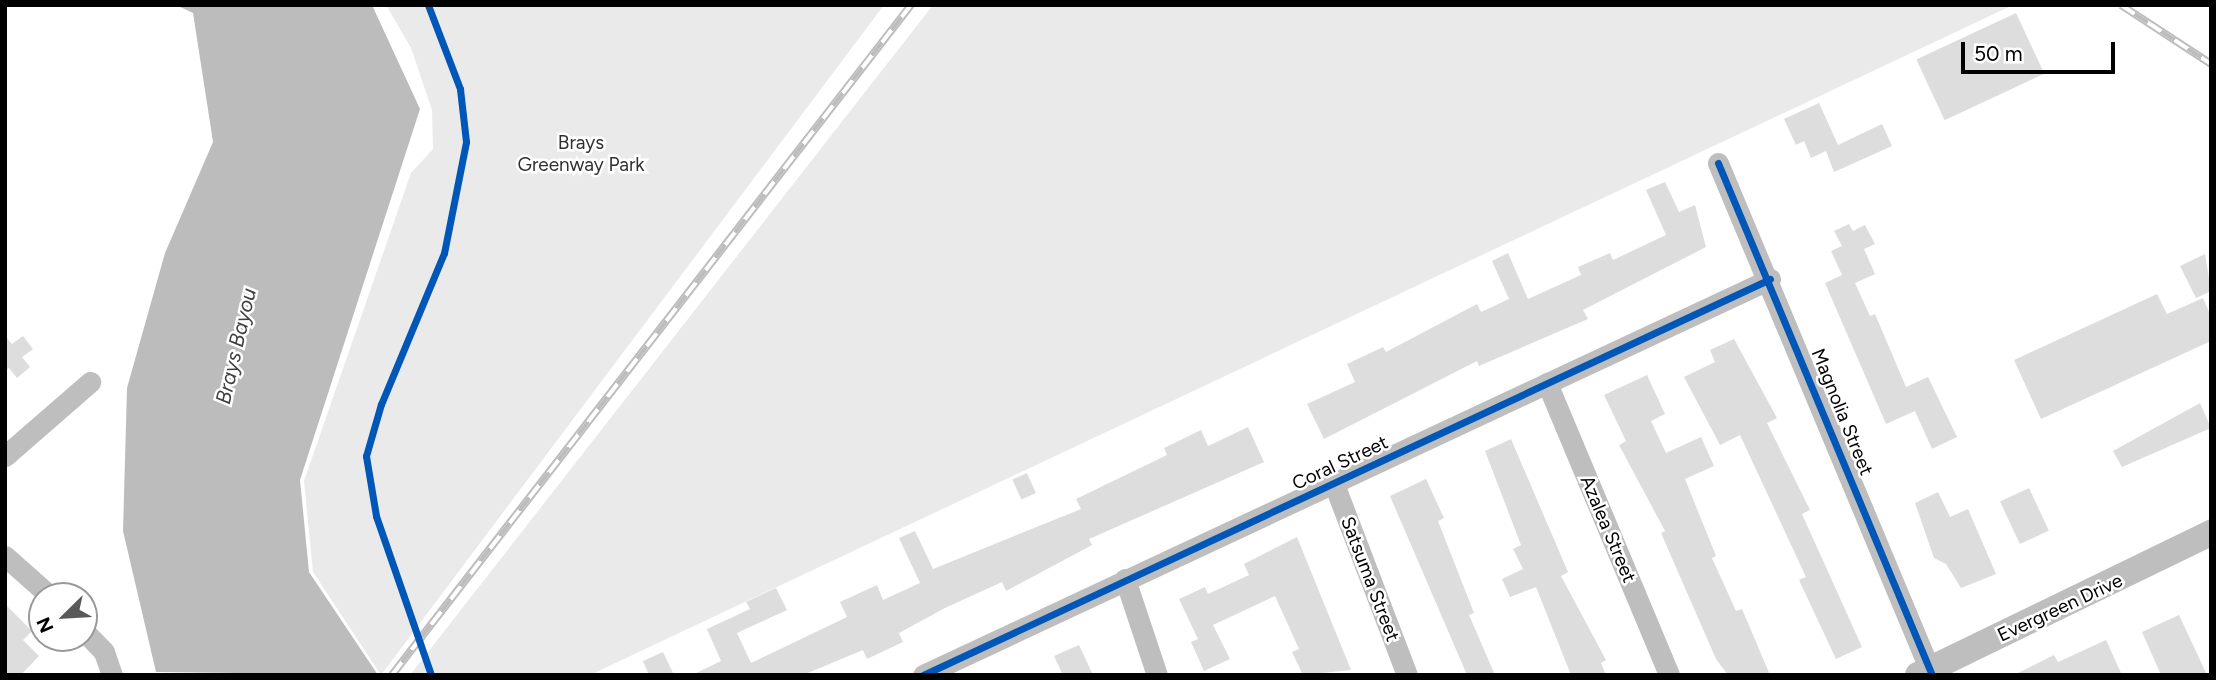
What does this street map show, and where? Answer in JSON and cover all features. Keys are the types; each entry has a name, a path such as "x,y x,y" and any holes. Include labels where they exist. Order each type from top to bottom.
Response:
{"street":[{"name":"Magnolia Street","path":"1717,163 1770,279 1927,673"},
{"name":"Coral Street","path":"923,675 1770,279"},
{"path":"5,456 90,382"},
{"name":"Azalea Street","path":"1547,383 1669,675"},
{"name":"Satsuma Street","path":"1334,484 1407,675"},
{"name":"Evergreen Drive","path":"1927,673 2208,538"},
{"path":"5,556 34,582"},
{"path":"1125,579 1157,675"},
{"path":"98,646 104,652 112,675"}],"green space":[{"name":"Brays Greenway Park","path":"386,5 884,5 381,675 313,572 304,481 411,173 433,149 432,110 411,48"},
{"path":"933,5 2013,5 590,675 410,675"}],"water":[{"name":"Brays Bayou","path":"176,5 372,5 420,109 300,480 309,572 378,675 156,672 123,531 127,388 165,253 213,142 193,13"}],"building":[{"path":"2016,13 2044,74 1945,120 1916,59"},
{"path":"1819,103 1838,145 1882,124 1892,146 1834,172 1826,151 1811,158 1804,141 1796,145 1784,119"},
{"path":"1665,182 1679,212 1695,205 1706,247 1583,310 1588,319 1479,366 1477,361 1324,439 1307,404 1355,382 1347,364 1383,347 1386,352 1477,304 1481,312 1509,299 1492,261 1508,253 1528,299 1581,275 1578,267 1610,253 1613,260 1666,235 1646,190"},
{"path":"1849,224 1853,231 1865,225 1875,244 1864,249 1875,274 1855,283 1870,316 1875,314 1906,387 1928,377 1957,437 1932,449 1915,411 1886,424 1825,283 1842,275 1831,251 1842,246 1834,231"},
{"path":"2205,254 2211,291 2196,298 2180,266"},
{"path":"2157,294 2167,314 2203,298 2211,316 2211,341 2041,419 2014,360"},
{"path":"5,336 12,344 23,336 33,349 22,357 30,367 17,378 9,368 5,371"},
{"path":"1734,339 1777,418 1767,423 1810,510 1802,514 1862,647 1836,659 1799,580 1806,577 1740,435 1720,445 1684,377 1715,362 1710,350"},
{"path":"1647,375 1665,414 1651,421 1666,453 1701,437 1714,466 1685,479 1716,556 1712,558 1736,611 1742,609 1770,675 1728,675 1716,659 1661,533 1665,531 1619,445 1626,441 1604,395"},
{"path":"2200,403 2211,428 2122,467 2113,451"},
{"path":"1248,427 1264,462 1089,539 1092,545 1006,591 1002,582 945,608 899,633 903,642 867,659 863,650 803,675 692,675 721,661 707,629 750,609 746,602 776,588 787,610 737,633 751,663 847,617 840,602 877,585 883,600 920,583 899,538 915,531 933,569 1081,509 1076,499 1167,455 1164,448 1201,430 1208,446"},
{"path":"1511,439 1568,572 1561,576 1606,660 1601,663 1606,675 1571,675 1536,587 1510,597 1502,579 1523,569 1513,549 1521,545 1485,451"},
{"path":"1027,473 1036,493 1021,500 1012,480"},
{"path":"1426,479 1444,518 1438,521 1474,613 1469,615 1495,675 1467,675 1390,496"},
{"path":"2029,488 2049,531 2020,544 2000,502"},
{"path":"1938,492 1950,517 1968,509 1996,574 1961,588 1946,564 1934,558 1915,503"},
{"path":"1297,537 1351,670 1303,675 1292,652 1299,649 1275,596 1213,625 1230,659 1204,671 1191,642 1198,639 1179,599 1205,587 1208,594 1249,575 1244,564"},
{"path":"5,604 28,627 28,635 23,640 28,645 28,652 35,652 39,656 21,675 5,675"},
{"path":"2179,615 2207,675 2161,675 2142,632"},
{"path":"2106,640 2122,675 2014,675 2054,655 2058,662"},
{"path":"1079,645 1093,675 1063,675 1054,656"},
{"path":"663,652 674,675 649,675 643,661"}],"railway":[{"path":"392,675 911,5"},
{"path":"2121,5 2211,64"}],"cycle path":[{"path":"428,5 460,89 466,142 444,253 381,404 366,456 376,516 431,675"},
{"path":"1718,163 1932,675"},
{"path":"923,675 1770,279"}]}
